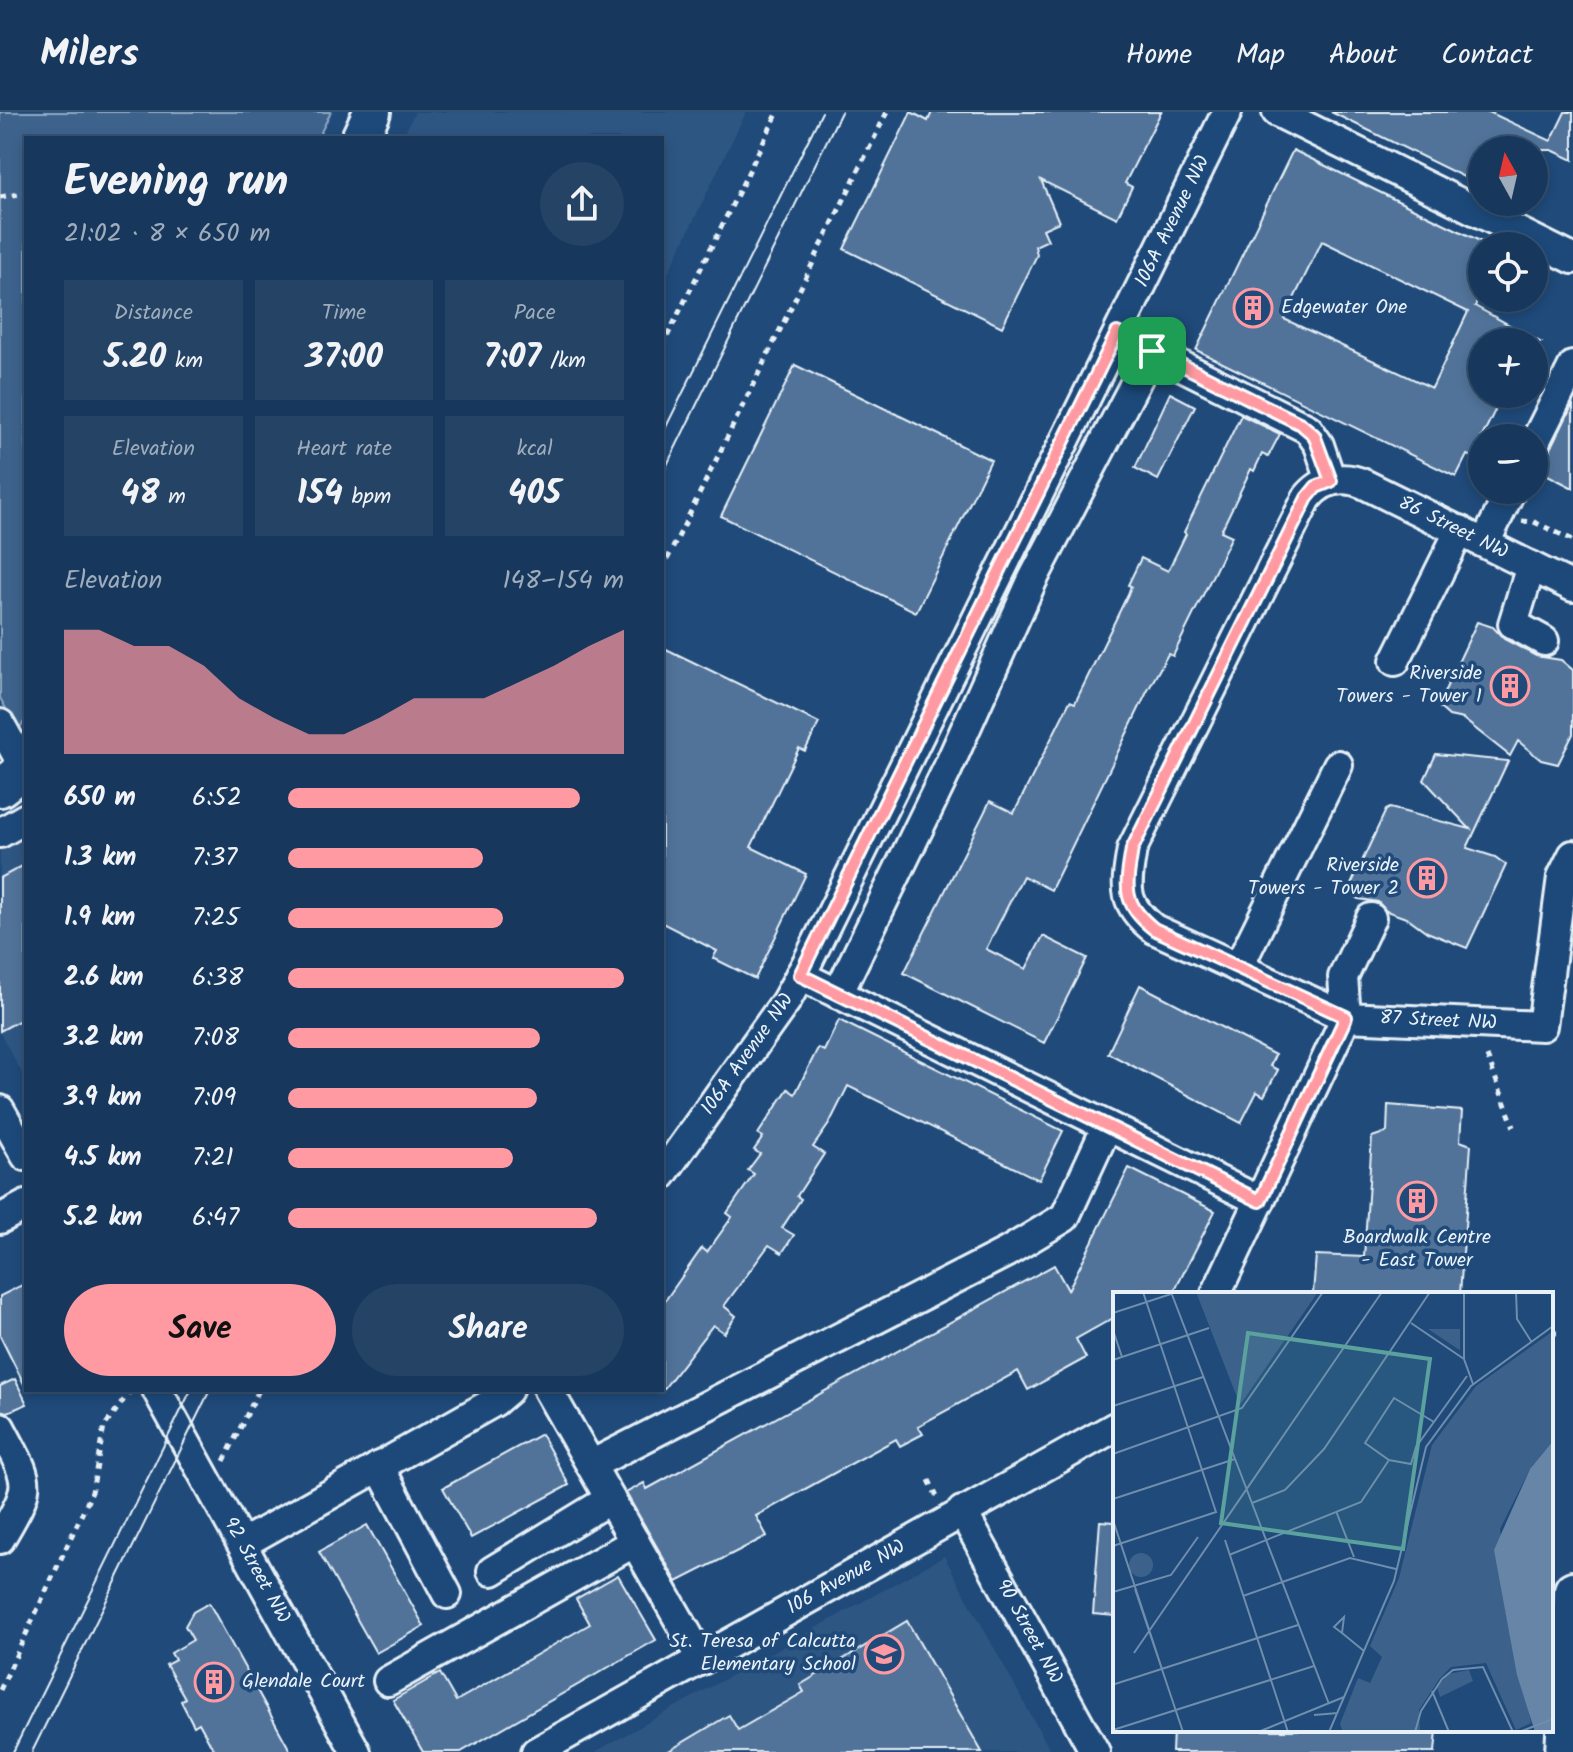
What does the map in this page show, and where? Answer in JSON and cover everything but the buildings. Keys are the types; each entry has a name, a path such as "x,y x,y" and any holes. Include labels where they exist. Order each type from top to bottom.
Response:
{"main road":[{"path":"361,136 372,112"},
{"path":"1564,1752 1573,1590"}],"street":[{"name":"106A Avenue NW","path":"664,1172 779,1011 800,975 1227,112"},
{"path":"1277,112 1573,259"},
{"path":"1117,333 1308,429 1319,445 1331,481"},
{"path":"838,994 947,770 1032,581 1152,351"},
{"path":"1544,424 1573,366"},
{"name":"86 Street NW","path":"1331,481 1354,480 1364,484 1573,587"},
{"name":"87 Street NW","path":"1331,481 1316,487 1307,498 1132,849 1127,899 1138,916 1154,929 1346,1017 1542,1026 1562,877 1573,855"},
{"path":"1485,543 1504,504"},
{"path":"1395,661 1460,530"},
{"path":"1531,566 1513,624 1544,641"},
{"path":"0,724 19,774"},
{"path":"1238,968 1338,765"},
{"path":"0,833 24,819"},
{"path":"1217,1292 1346,1017 1343,977 1371,918"},
{"path":"800,975 1260,1201"},
{"path":"0,1110 24,1152"},
{"path":"591,1465 1007,1252 1065,1217 1107,1126"},
{"path":"0,1219 24,1206"},
{"name":"92 Street NW","path":"158,1392 356,1752"},
{"path":"242,1544 494,1402 506,1392"},
{"path":"549,1392 702,1660"},
{"path":"0,1427 26,1477 24,1498 0,1539"},
{"name":"106 Avenue NW","path":"536,1752 702,1660 950,1505 1113,1428"},
{"path":"379,1466 447,1594"},
{"path":"492,1571 610,1499"},
{"name":"90 Street NW","path":"950,1505 1095,1752"},
{"path":"388,1681 635,1542"}],"path":[{"path":"664,343 778,112"},
{"path":"664,566 887,112"},
{"path":"0,197 24,193"},
{"path":"1509,520 1534,522 1573,540"},
{"path":"1487,1056 1514,1127"},
{"path":"0,1690 4,1675 92,1492 104,1427 130,1392"},
{"path":"211,1487 258,1392"},
{"path":"929,1480 950,1505"}],"shaded area":[{"path":"0,112 331,112 319,136 24,136 24,722 18,730 0,698"},
{"path":"415,112 746,112 664,282 664,136 403,136"},
{"path":"24,813 24,1076 0,1033 0,827"},
{"name":"St. Teresa of Calcutta Elementary School","path":"944,1556 1051,1752 595,1752"}],"tram line":[{"path":"664,431 822,112"},
{"path":"664,471 841,112"},
{"path":"13,1752 190,1392"},
{"path":"32,1752 209,1392"}],"place":[{"name":"Edgewater One","path":"1253,308"},
{"name":"Riverside Towers - Tower 1","path":"1510,686"},
{"name":"Riverside Towers - Tower 2","path":"1427,878"},
{"name":"Boardwalk Centre - East Tower","path":"1417,1201"},
{"name":"St. Teresa of Calcutta Elementary School","path":"884,1654"},
{"name":"Glendale Court","path":"214,1682"}],"route":[{"path":"1117,333 1152,351 1308,429 1319,445 1331,481 1316,487 1307,498 1132,849 1128,874 1127,899 1138,916 1154,929 1346,1017 1260,1201 800,975 1117,333"}]}
